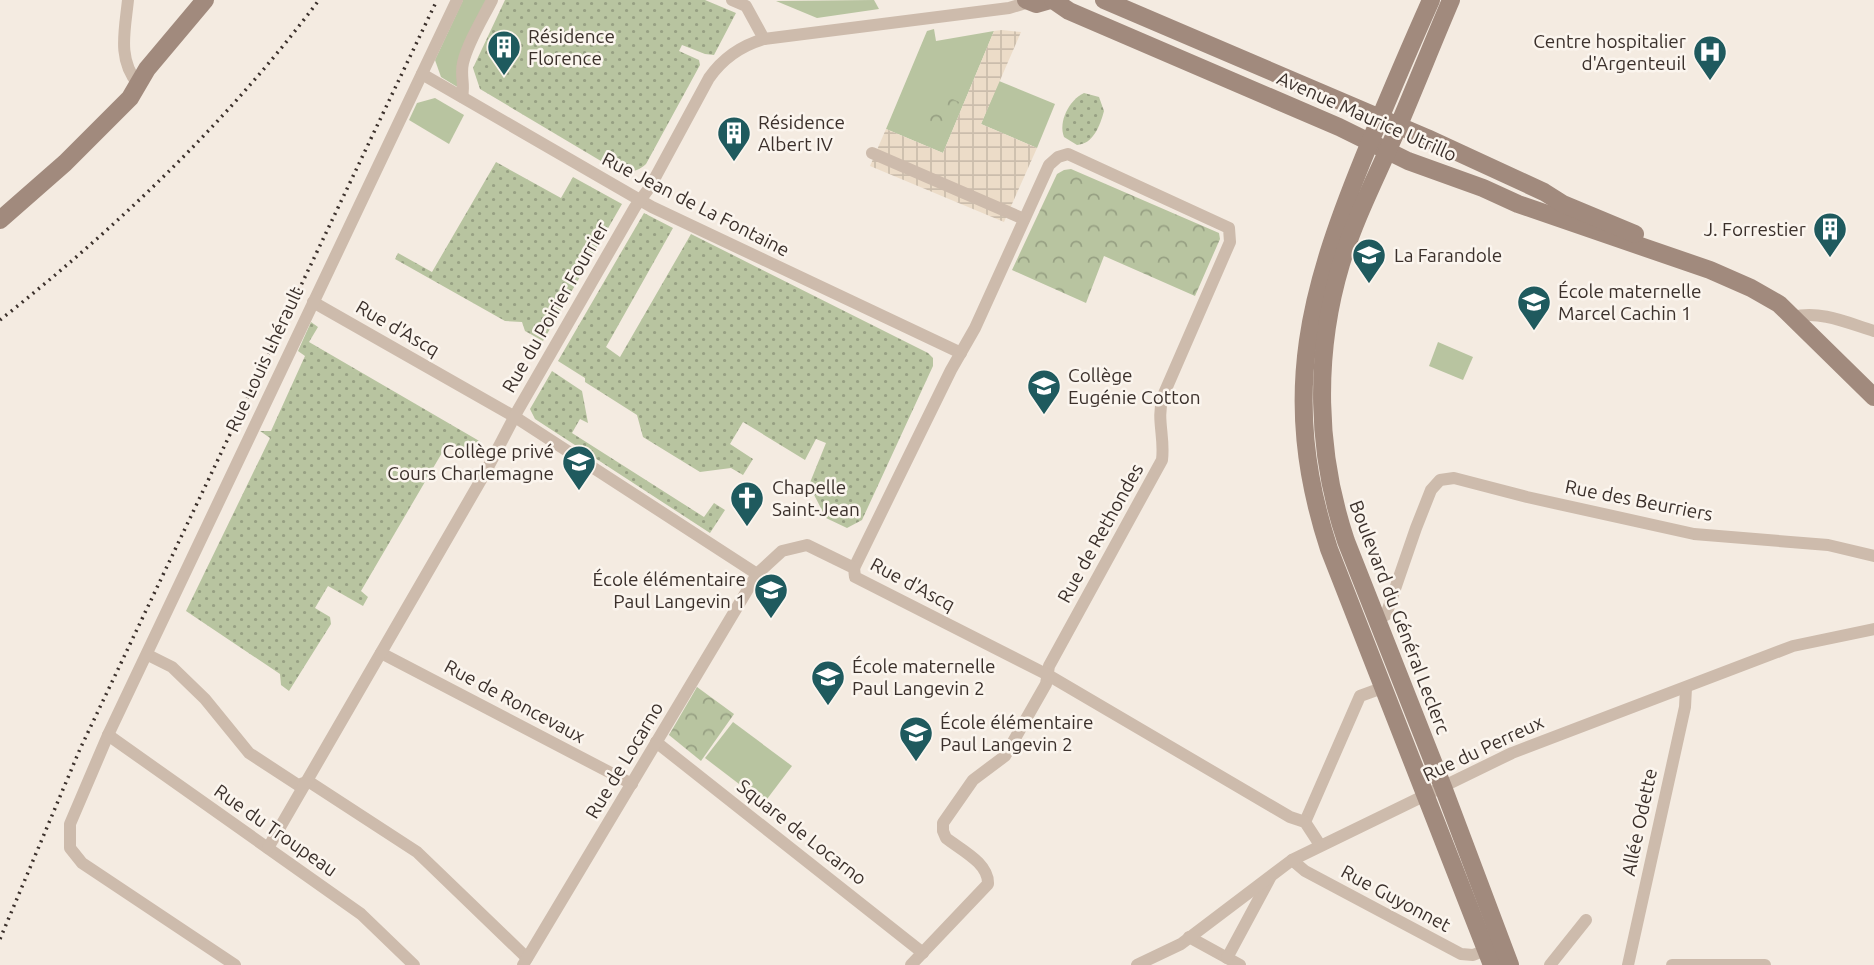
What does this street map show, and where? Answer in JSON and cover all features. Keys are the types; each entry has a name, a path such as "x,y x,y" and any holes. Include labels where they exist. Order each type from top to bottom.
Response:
{"street":[{"path":"128,0 124,61 130,75 138,84"},
{"path":"0,220 65,163 130,98 147,69 205,0"},
{"name":"Rue Louis Lhérault","path":"235,965 82,863 70,848 70,824 108,735 457,0"},
{"path":"461,97 465,87 462,78 464,58 492,0"},
{"path":"732,0 746,6 764,39"},
{"path":"1027,1 1042,4 1052,0"},
{"name":"Avenue Maurice Utrillo","path":"1052,0 1069,11 1323,120 1388,152 1518,204 1710,270 1766,296 1793,317 1874,397"},
{"name":"Avenue Maurice Utrillo","path":"1104,0 1399,126 1544,192 1566,205 1679,251 1710,270"},
{"name":"Boulevard du Général Leclerc","path":"1431,0 1338,222 1317,289 1308,332 1303,405 1308,466 1329,549 1489,958"},
{"name":"Boulevard du Général Leclerc","path":"1451,0 1341,263 1330,312 1322,388 1324,439 1333,500 1346,541 1510,965"},
{"name":"Rue du Poirier Fourrier","path":"268,848 718,65 747,43 764,39 1009,8 1027,1"},
{"name":"Rue Jean de La Fontaine","path":"422,74 641,201 961,353"},
{"path":"872,153 1024,219"},
{"name":"Rue de Rethondes","path":"853,568 975,328 1049,164 1068,154 1229,228 1230,242 1158,412 1164,448 1162,460 1049,666 1046,684 1005,756 973,780 943,823 946,838 984,868 989,875 988,884 911,965"},
{"name":"Rue d'Ascq","path":"313,302 515,417 757,574 782,551 807,545 853,568 855,577 1048,675 1290,817 1305,822"},
{"path":"1793,317 1805,314 1824,316 1874,331"},
{"name":"Rue des Beurriers","path":"1376,620 1386,615 1431,490 1440,480 1454,478 1527,498 1694,534 1828,545 1874,556"},
{"name":"Rue de Locarno","path":"525,962 757,574"},
{"name":"Rue du Perreux","path":"1137,965 1189,937 1292,860 1544,740 1793,646 1874,629"},
{"name":"Rue de Roncevaux","path":"381,653 632,784"},
{"path":"148,655 172,667 205,699 249,753 298,785 312,783 417,852 525,962"},
{"path":"1320,845 1305,822 1360,696 1382,688"},
{"name":"Allée Odette","path":"1628,965 1685,707 1686,688"},
{"name":"Rue du Troupeau","path":"108,735 361,914 414,965"},
{"name":"Square de Locarno","path":"656,742 923,953"},
{"name":"Rue Guyonnet","path":"1292,860 1305,871 1461,954 1489,958"},
{"path":"1227,958 1271,876"},
{"path":"1550,965 1586,920"},
{"path":"1189,937 1240,965"},
{"path":"1672,965 1765,965"}],"green space":[{"path":"463,0 489,0 459,88 441,77 435,60"},
{"path":"505,0 705,0 736,13 714,55 682,45 679,51 699,60 700,65 646,164 638,170 624,172 611,167 480,89 473,68"},
{"path":"874,0 879,9 817,18 776,1"},
{"path":"934,29 936,41 994,31 943,153 886,129 927,31"},
{"path":"999,81 1055,104 1037,148 981,124"},
{"path":"940,93 959,102 945,137 939,130 923,129 920,126"},
{"path":"1084,93 1099,97 1104,111 1092,138 1077,145 1064,137 1062,125 1069,106"},
{"path":"435,98 464,115 449,144 409,120 417,103"},
{"path":"496,162 561,198 573,177 622,204 543,341 525,331 522,322 505,321 395,259 398,253 432,272"},
{"path":"1071,169 1219,233 1220,239 1195,296 1104,256 1086,303 1012,270 1057,174"},
{"path":"644,213 673,228 606,347 620,357 691,234 928,353 933,358 933,366 862,520 847,528 826,518 809,485 826,443 816,439 805,460 743,422 730,444 753,459 743,475 731,468 700,472 643,437 637,415 585,382 585,378 558,361"},
{"path":"311,322 318,327 309,342 481,442 470,460 446,446 361,591 368,597 363,606 328,586 315,608 330,617 331,624 289,691 281,685 280,674 186,611 270,438 260,431 271,431 305,356 298,351"},
{"path":"1438,342 1473,357 1463,380 1429,366"},
{"path":"552,371 582,391 588,423 580,419 572,433 704,517 714,503 725,510 710,533 535,419 530,409"},
{"path":"697,687 734,714 701,761 669,735"},
{"path":"733,722 792,766 764,803 705,758"}],"shaded area":[{"path":"994,31 1021,32 981,124 1037,148 1004,222 870,166 886,129 943,153"}],"railway":[{"path":"0,320 87,247 170,170 247,88 319,0"},
{"path":"0,939 80,749 437,0"}],"place":[{"name":"Résidence Florence","path":"504,77"},
{"name":"Centre hospitalier d'Argenteuil","path":"1710,82"},
{"name":"Résidence Albert IV","path":"734,163"},
{"name":"J. Forrestier","path":"1830,259"},
{"name":"La Farandole","path":"1369,285"},
{"name":"École maternelle Marcel Cachin 1","path":"1534,332"},
{"name":"Collège Eugénie Cotton","path":"1044,416"},
{"name":"Collège privé Cours Charlemagne","path":"579,492"},
{"name":"Chapelle Saint-Jean","path":"747,528"},
{"name":"École élémentaire Paul Langevin 1","path":"771,620"},
{"name":"École maternelle Paul Langevin 2","path":"828,707"},
{"name":"École élémentaire Paul Langevin 2","path":"916,763"}]}
